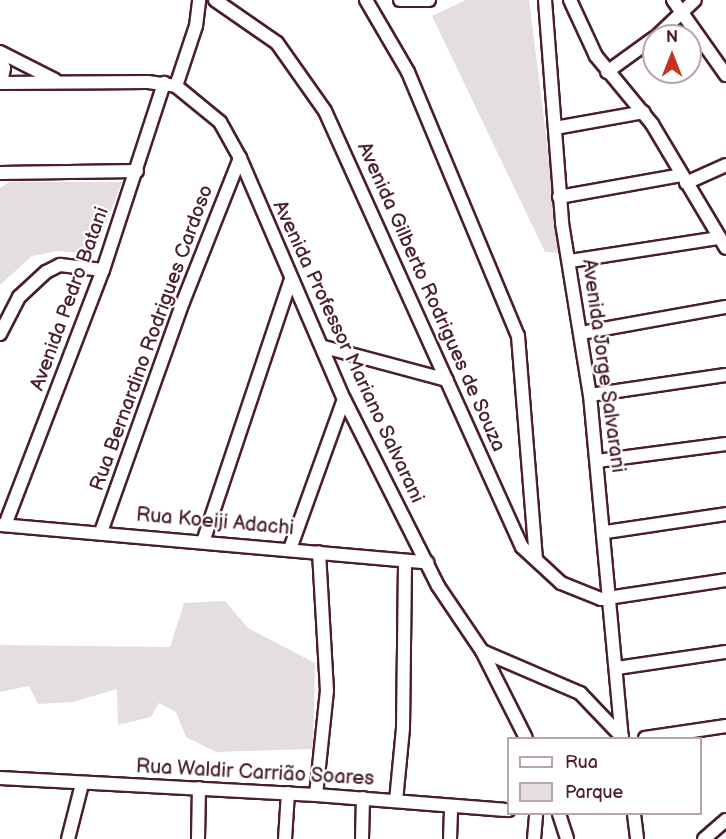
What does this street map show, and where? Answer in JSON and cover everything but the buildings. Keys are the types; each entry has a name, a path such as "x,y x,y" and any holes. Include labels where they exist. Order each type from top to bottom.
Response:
{"street":[{"name":"Avenida Pedro Batani","path":"2,525 103,270 170,84 196,26 199,0"},
{"name":"Avenida Gilberto Rodrigues de Souza","path":"215,0 277,43 325,111 522,547 561,583 584,595 611,598 726,580"},
{"path":"366,0 408,72 519,336 536,558"},
{"path":"400,0 429,0"},
{"name":"Avenida Jorge Salvarani","path":"545,0 559,197 590,395 606,532 622,737"},
{"path":"570,0 608,72 644,112 722,243 570,261"},
{"path":"673,0 726,75"},
{"path":"671,24 695,0"},
{"path":"608,72 642,47"},
{"path":"0,54 4,68 1,83 170,84"},
{"path":"0,54 58,82"},
{"name":"Avenida Professor Mariano Salvarani","path":"170,84 220,122 240,158 291,279 324,347 344,399 426,562 482,651 525,737"},
{"path":"555,128 644,112"},
{"name":"Rua Bernardino Rodrigues Cardoso","path":"101,532 183,302 240,158"},
{"path":"559,197 683,179 726,165"},
{"path":"2,175 137,171"},
{"path":"0,334 19,297 46,272 60,265 103,270"},
{"path":"203,542 291,279"},
{"path":"581,333 726,307"},
{"path":"324,347 447,380"},
{"path":"590,395 726,375"},
{"path":"290,549 344,399"},
{"path":"597,460 726,444"},
{"path":"606,532 726,514"},
{"name":"Rua Koeiji Adachi","path":"2,525 290,549 405,562 426,562"},
{"path":"316,795 327,691 319,552"},
{"path":"396,801 403,728 405,562"},
{"path":"482,651 580,693 621,737"},
{"path":"617,668 726,652"},
{"path":"652,737 726,726"},
{"name":"Rua Waldir Carrião Soares","path":"0,778 288,793 507,810"},
{"path":"68,839 82,783"},
{"path":"198,839 199,788"},
{"path":"285,839 288,793"},
{"path":"362,839 363,798"},
{"path":"450,839 451,807"},
{"path":"534,839 536,815"},
{"path":"560,815 567,839"},
{"path":"634,815 637,839"},
{"path":"704,839 726,819"}],"green space":[{"path":"466,0 529,0 561,253 545,252 432,16"},
{"path":"9,182 122,182 94,254 58,251 32,256 0,285 0,188"},
{"path":"225,601 248,628 315,663 313,749 216,752 186,737 176,712 159,703 151,717 118,725 117,689 73,702 38,704 29,686 0,692 0,645 170,647 184,603"}]}
